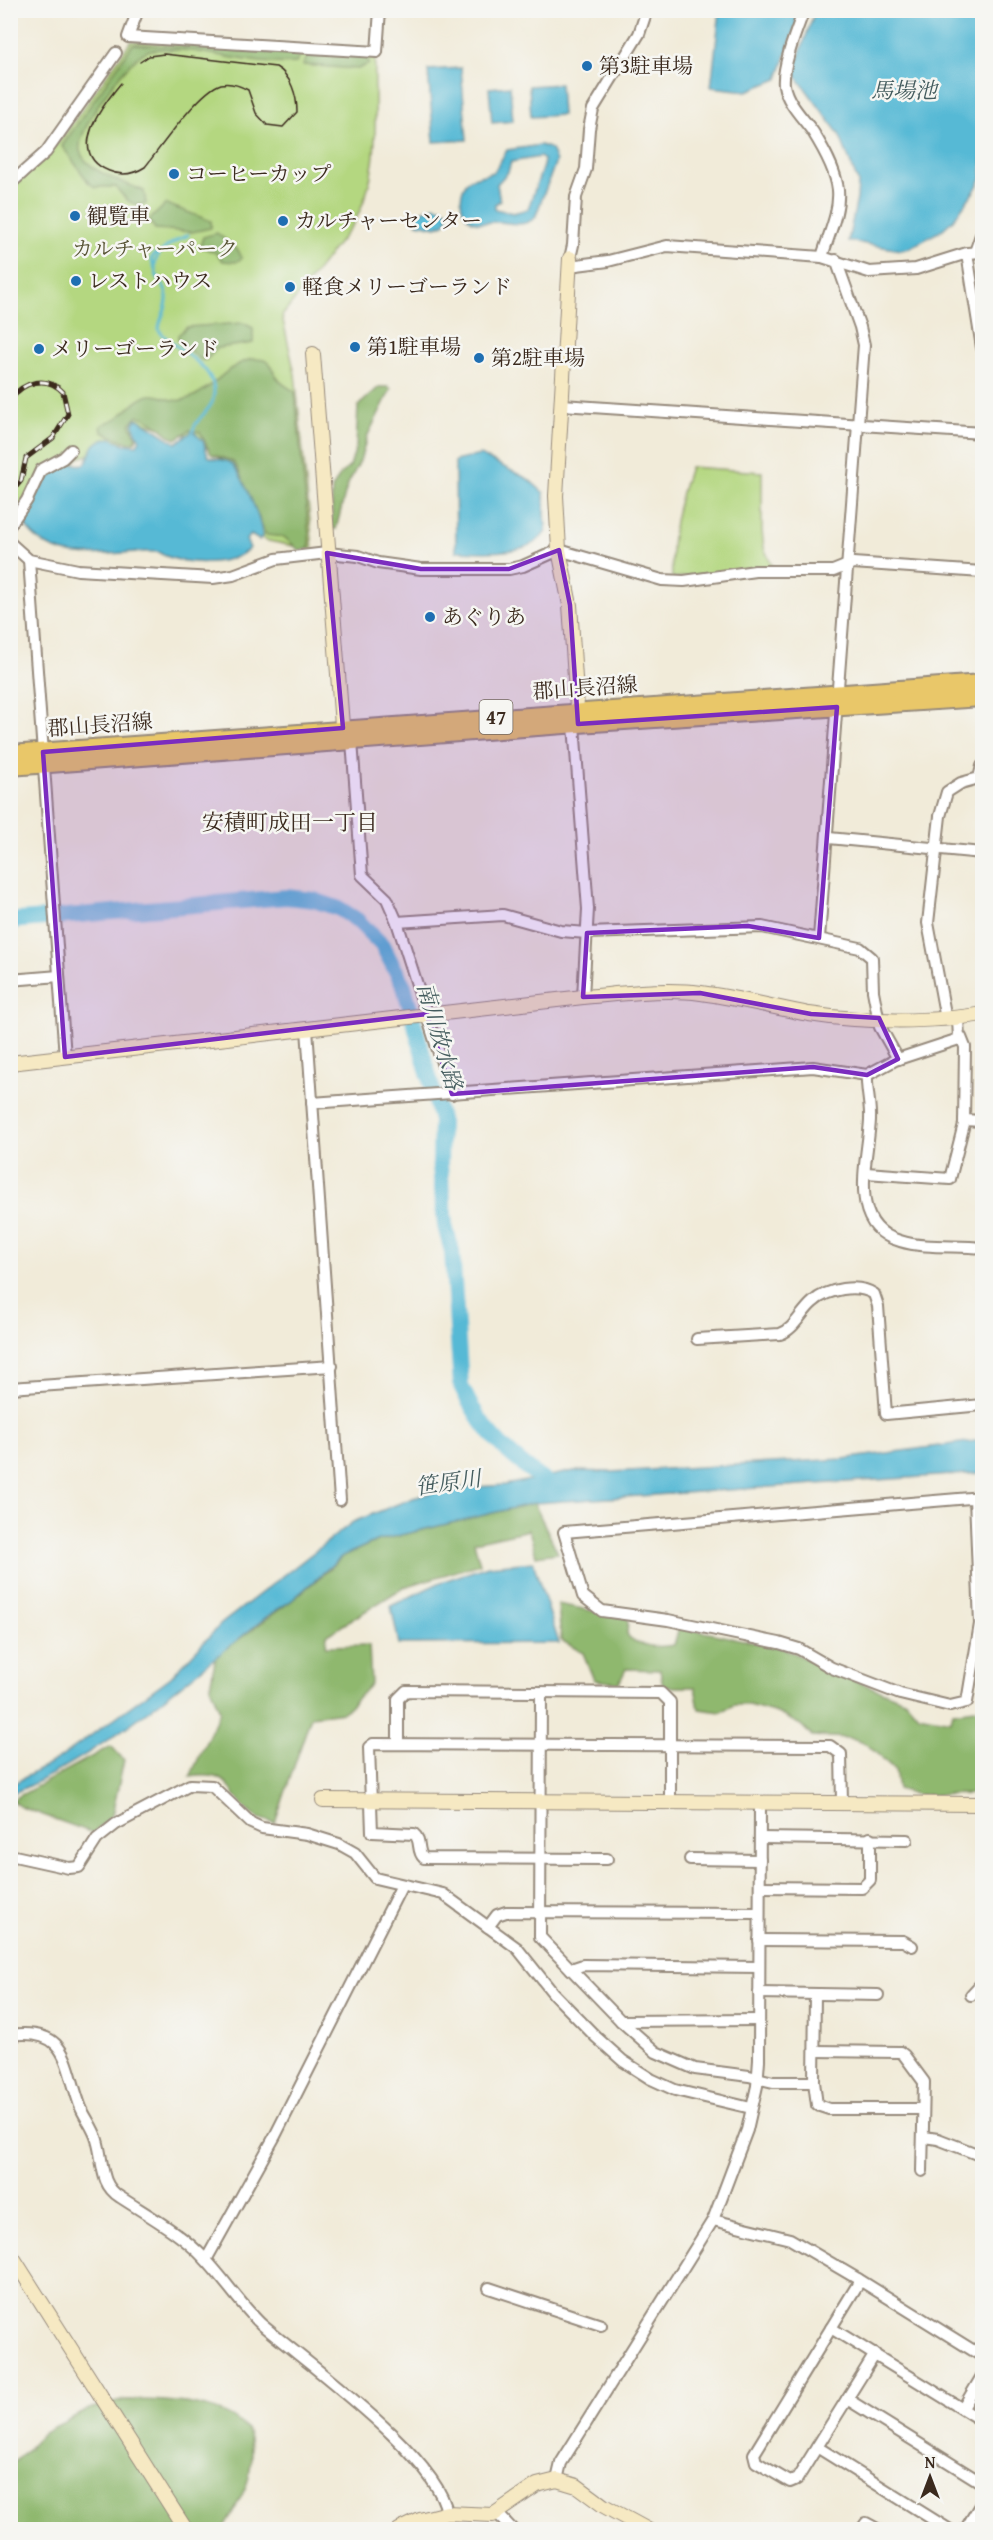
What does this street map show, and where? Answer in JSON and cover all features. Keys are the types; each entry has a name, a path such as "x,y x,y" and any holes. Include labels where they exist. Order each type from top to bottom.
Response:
{"main road":[{"name":"郡山長沼線","path":"10,767 44,759 837,700 982,682"},
{"name":"郡山長沼線","path":"837,700 982,698"},
{"name":"郡山長沼線","path":"10,754 44,759"}],"street":[{"path":"138,10 128,37 377,52 380,10"},
{"path":"583,997 587,933 587,879 570,605 559,550 556,496 569,262 573,245 576,197 586,169 593,109 639,34 647,10"},
{"path":"804,10 785,72 784,86 791,102 813,133 836,178 838,193 836,212 822,257"},
{"path":"10,184 46,152 116,53"},
{"path":"982,232 975,252 982,348"},
{"path":"569,262 608,261 667,246 822,257 869,272 904,271 975,252"},
{"path":"819,938 829,838 846,565 864,345 860,327 836,260"},
{"path":"313,354 327,553 362,875 387,899 397,922 452,1094"},
{"path":"562,405 982,433"},
{"path":"10,525 27,500 41,470 63,458 71,450"},
{"path":"10,543 29,560 78,570 213,578 233,575 276,559 327,553 358,556 378,563 421,569 509,568 523,566 559,550 662,580 694,580 755,571 813,573 840,570 853,563 982,572"},
{"path":"29,560 65,1057"},
{"path":"866,1173 950,1179 964,1120 965,1047 952,1018 928,930 942,805 947,792 960,783 979,778 982,766"},
{"path":"829,838 982,853"},
{"path":"397,922 503,915 561,931 587,933 698,930 748,926 773,928 860,948 869,955 874,967 873,991 882,1034 898,1059"},
{"path":"10,980 59,976"},
{"path":"10,1063 396,1017 583,997 673,991 700,993 811,1014 879,1018 952,1018 982,1014"},
{"path":"308,1029 340,1500"},
{"path":"312,1104 813,1067 867,1075 874,1069 898,1059 960,1037"},
{"path":"867,1075 870,1120 864,1200 866,1212 891,1238 918,1244 982,1248"},
{"path":"964,1120 982,1121"},
{"path":"697,1339 788,1332 814,1300 845,1289 868,1291 874,1294 878,1306 886,1414 982,1405"},
{"path":"10,1389 332,1366"},
{"path":"979,1497 981,1624 967,1702 956,1706 935,1703 900,1694 832,1668 799,1649 779,1643 668,1620 602,1611 583,1596 564,1532 979,1497"},
{"path":"398,1744 398,1699 406,1692 661,1693 670,1702 670,1802"},
{"path":"541,1694 540,1937 621,2021 652,2049 688,2067 774,2082 814,2082"},
{"path":"607,1859 427,1860 420,1854 418,1838 414,1833 372,1832 369,1747 373,1744 398,1744 833,1747 841,1754 842,1802"},
{"path":"10,1855 69,1868 79,1867 97,1839 116,1824 190,1785 205,1785 220,1792 251,1823 262,1828 307,1834 339,1844 355,1853 373,1877 443,1894 517,1948 553,1993 623,2061 675,2090 751,2108"},
{"path":"323,1800 982,1804"},
{"path":"556,2480 561,2463 713,2220 747,2130 758,2078 760,1802"},
{"path":"760,1838 907,1840"},
{"path":"760,1887 862,1888 870,1880 870,1838"},
{"path":"690,1859 760,1860"},
{"path":"206,2260 275,2136 402,1884"},
{"path":"488,1927 495,1916 503,1912 759,1913"},
{"path":"759,1940 903,1941 912,1946"},
{"path":"571,1969 583,1965 759,1967"},
{"path":"971,1995 982,1983"},
{"path":"759,1993 878,1995"},
{"path":"815,1994 815,2102 823,2109 923,2109"},
{"path":"621,2021 759,2020"},
{"path":"10,2035 39,2033 56,2043 82,2109 95,2134 106,2183 119,2197 182,2238 206,2260 241,2304 261,2323 391,2433 431,2481 447,2513"},
{"path":"815,2051 902,2053 923,2078 922,2171"},
{"path":"924,2137 938,2139 982,2156"},
{"path":"713,2220 790,2240 982,2356"},
{"path":"10,2253 186,2529"},
{"path":"858,2280 754,2454 756,2462 789,2482 797,2479 875,2354"},
{"path":"489,2288 601,2325"},
{"path":"831,2328 982,2421"},
{"path":"963,2408 982,2376"},
{"path":"846,2399 982,2483"},
{"path":"817,2447 950,2529"},
{"path":"399,2529 420,2520 447,2513 488,2516 497,2513 537,2485 556,2480 577,2486 604,2505 648,2529"},
{"path":"965,2529 982,2502"},
{"path":"497,2513 513,2529"},
{"path":"861,2529 868,2523 879,2529"}],"highlighted area":[{"path":"559,550 570,605 578,724 837,707 819,938 748,926 587,933 583,997 700,993 811,1014 879,1018 898,1059 867,1075 813,1067 452,1094 427,1014 65,1057 43,752 343,728 327,553 421,569 509,569"}],"green space":[{"name":"カルチャーパーク","path":"131,41 375,55 375,140 370,182 363,202 354,223 282,316 295,374 313,550 264,540 230,467 196,438 140,421 120,446 78,458 11,536 10,188 60,141"},
{"path":"133,44 300,56 296,63 279,63 168,49 151,50 130,64 95,111 86,127 80,151 90,165 98,171 144,191 146,204 141,205 129,201 116,187 95,187 89,183 62,146"},
{"path":"309,54 360,57 368,59 369,64 358,69 303,65"},
{"path":"166,204 211,221 211,228 192,232 155,229 149,220"},
{"path":"217,233 238,250 242,258 236,262 223,261 216,253 200,246 203,237"},
{"path":"243,323 253,328 253,343 218,348 206,360 201,360 178,340 178,335 187,327"},
{"path":"251,359 268,362 279,380 295,392 310,546 308,549 300,551 284,537 266,535 237,467 232,461 211,454 200,432 190,430 176,439 150,420 138,416 130,424 137,437 135,442 129,443 102,432 103,424 115,419 147,396 157,395 174,400 192,397 208,388 234,367"},
{"path":"379,387 391,389 367,437 360,461 347,486 336,529 332,529 332,489 340,475 350,466 356,447 358,406"},
{"path":"690,467 762,472 764,548 774,570 672,578 675,521"},
{"path":"534,1503 558,1553 536,1556 529,1530 474,1542 480,1564 404,1587 327,1635 326,1646 369,1645 371,1684 344,1712 311,1716 275,1823 253,1815 224,1781 216,1777 190,1777 220,1711 210,1686 216,1656 291,1601 341,1557 377,1541"},
{"path":"558,1604 628,1618 627,1635 636,1642 649,1646 674,1645 679,1627 784,1648 826,1669 906,1701 918,1715 951,1721 953,1712 982,1708 982,1794 918,1795 898,1789 895,1770 866,1744 849,1738 812,1736 801,1725 777,1713 749,1705 734,1705 721,1712 699,1709 695,1687 663,1687 660,1670 626,1669 619,1683 594,1680 583,1653 561,1640"},
{"path":"111,1746 124,1760 112,1815 93,1833 21,1807 12,1800"},
{"path":"126,2400 194,2404 228,2415 241,2423 250,2439 250,2472 242,2496 223,2529 11,2529 10,2467 44,2432 92,2408"}],"water":[{"path":"720,11 801,11 778,79 747,91 711,87"},
{"name":"馬場池","path":"815,11 927,11 982,25 982,177 954,219 942,230 910,248 901,250 848,241 857,199 858,182 839,134 793,72"},
{"path":"461,68 467,140 434,142 428,70"},
{"path":"560,84 562,115 531,117 529,86"},
{"path":"510,86 513,121 492,123 489,88"},
{"path":"541,145 551,149 556,161 535,218 520,224 474,222 463,211 461,200 466,183 470,179 494,172 507,150","holes":["540,157 544,160 528,209 513,213 495,209 495,204 500,201 497,184 508,172 511,162"]},
{"path":"435,206 447,210 448,217 444,224 436,227 417,223 417,213"},
{"path":"139,419 176,443 193,431 203,441 208,456 231,463 241,477 251,499 262,537 259,540 251,535 246,540 250,548 231,559 205,562 179,560 158,552 68,553 52,548 37,539 24,524 25,517 33,499 46,481 67,464 85,464 95,444 104,439 111,438 124,444 137,445 140,440 133,425 135,420"},
{"path":"480,455 528,479 544,493 546,531 530,545 505,551 456,551 455,461"},
{"path":"982,1440 982,1473 534,1503 376,1541 341,1557 291,1601 269,1615 113,1736 81,1758 11,1794 11,1785 57,1760 171,1677 221,1624 353,1522 413,1498 446,1489 505,1485 574,1471 611,1472 843,1459"},
{"path":"533,1562 559,1643 399,1644 391,1606 441,1582 488,1566"}],"waterway":[{"path":"188,235 163,250 158,255 155,268 167,297 159,330 203,367 214,388 213,400 193,431"},
{"path":"155,268 151,259 155,254 160,253"},
{"name":"南川放水路","path":"10,921 286,897 314,900 340,909 357,920 382,945 404,986 441,1120 440,1165 445,1226 452,1251 461,1386 479,1419 501,1445 556,1489"}],"tram line":[{"path":"121,83 97,116 88,141 90,153 96,163 109,171 123,174 145,167 202,97 221,84 235,84 248,90 256,113 267,125 283,127 297,112 292,86 286,75 276,67 164,54 149,56 140,62"}],"railway":[{"path":"10,400 22,388 35,382 50,383 63,392 68,414 53,438 26,458 21,481 10,494"}],"place":[{"name":"第3駐車場","path":"587,66"},
{"name":"コーヒーカップ","path":"174,174"},
{"name":"観覧車","path":"75,216"},
{"name":"カルチャーセンター","path":"283,221"},
{"name":"レストハウス","path":"76,281"},
{"name":"軽食メリーゴーランド","path":"290,287"},
{"name":"第1駐車場","path":"355,347"},
{"name":"メリーゴーランド","path":"39,349"},
{"name":"第2駐車場","path":"479,358"},
{"name":"あぐりあ","path":"430,617"}],"district":[{"name":"安積町成田一丁目","path":"290,822"}],"water label":[{"name":"笹原川","path":"448,1482"}]}
